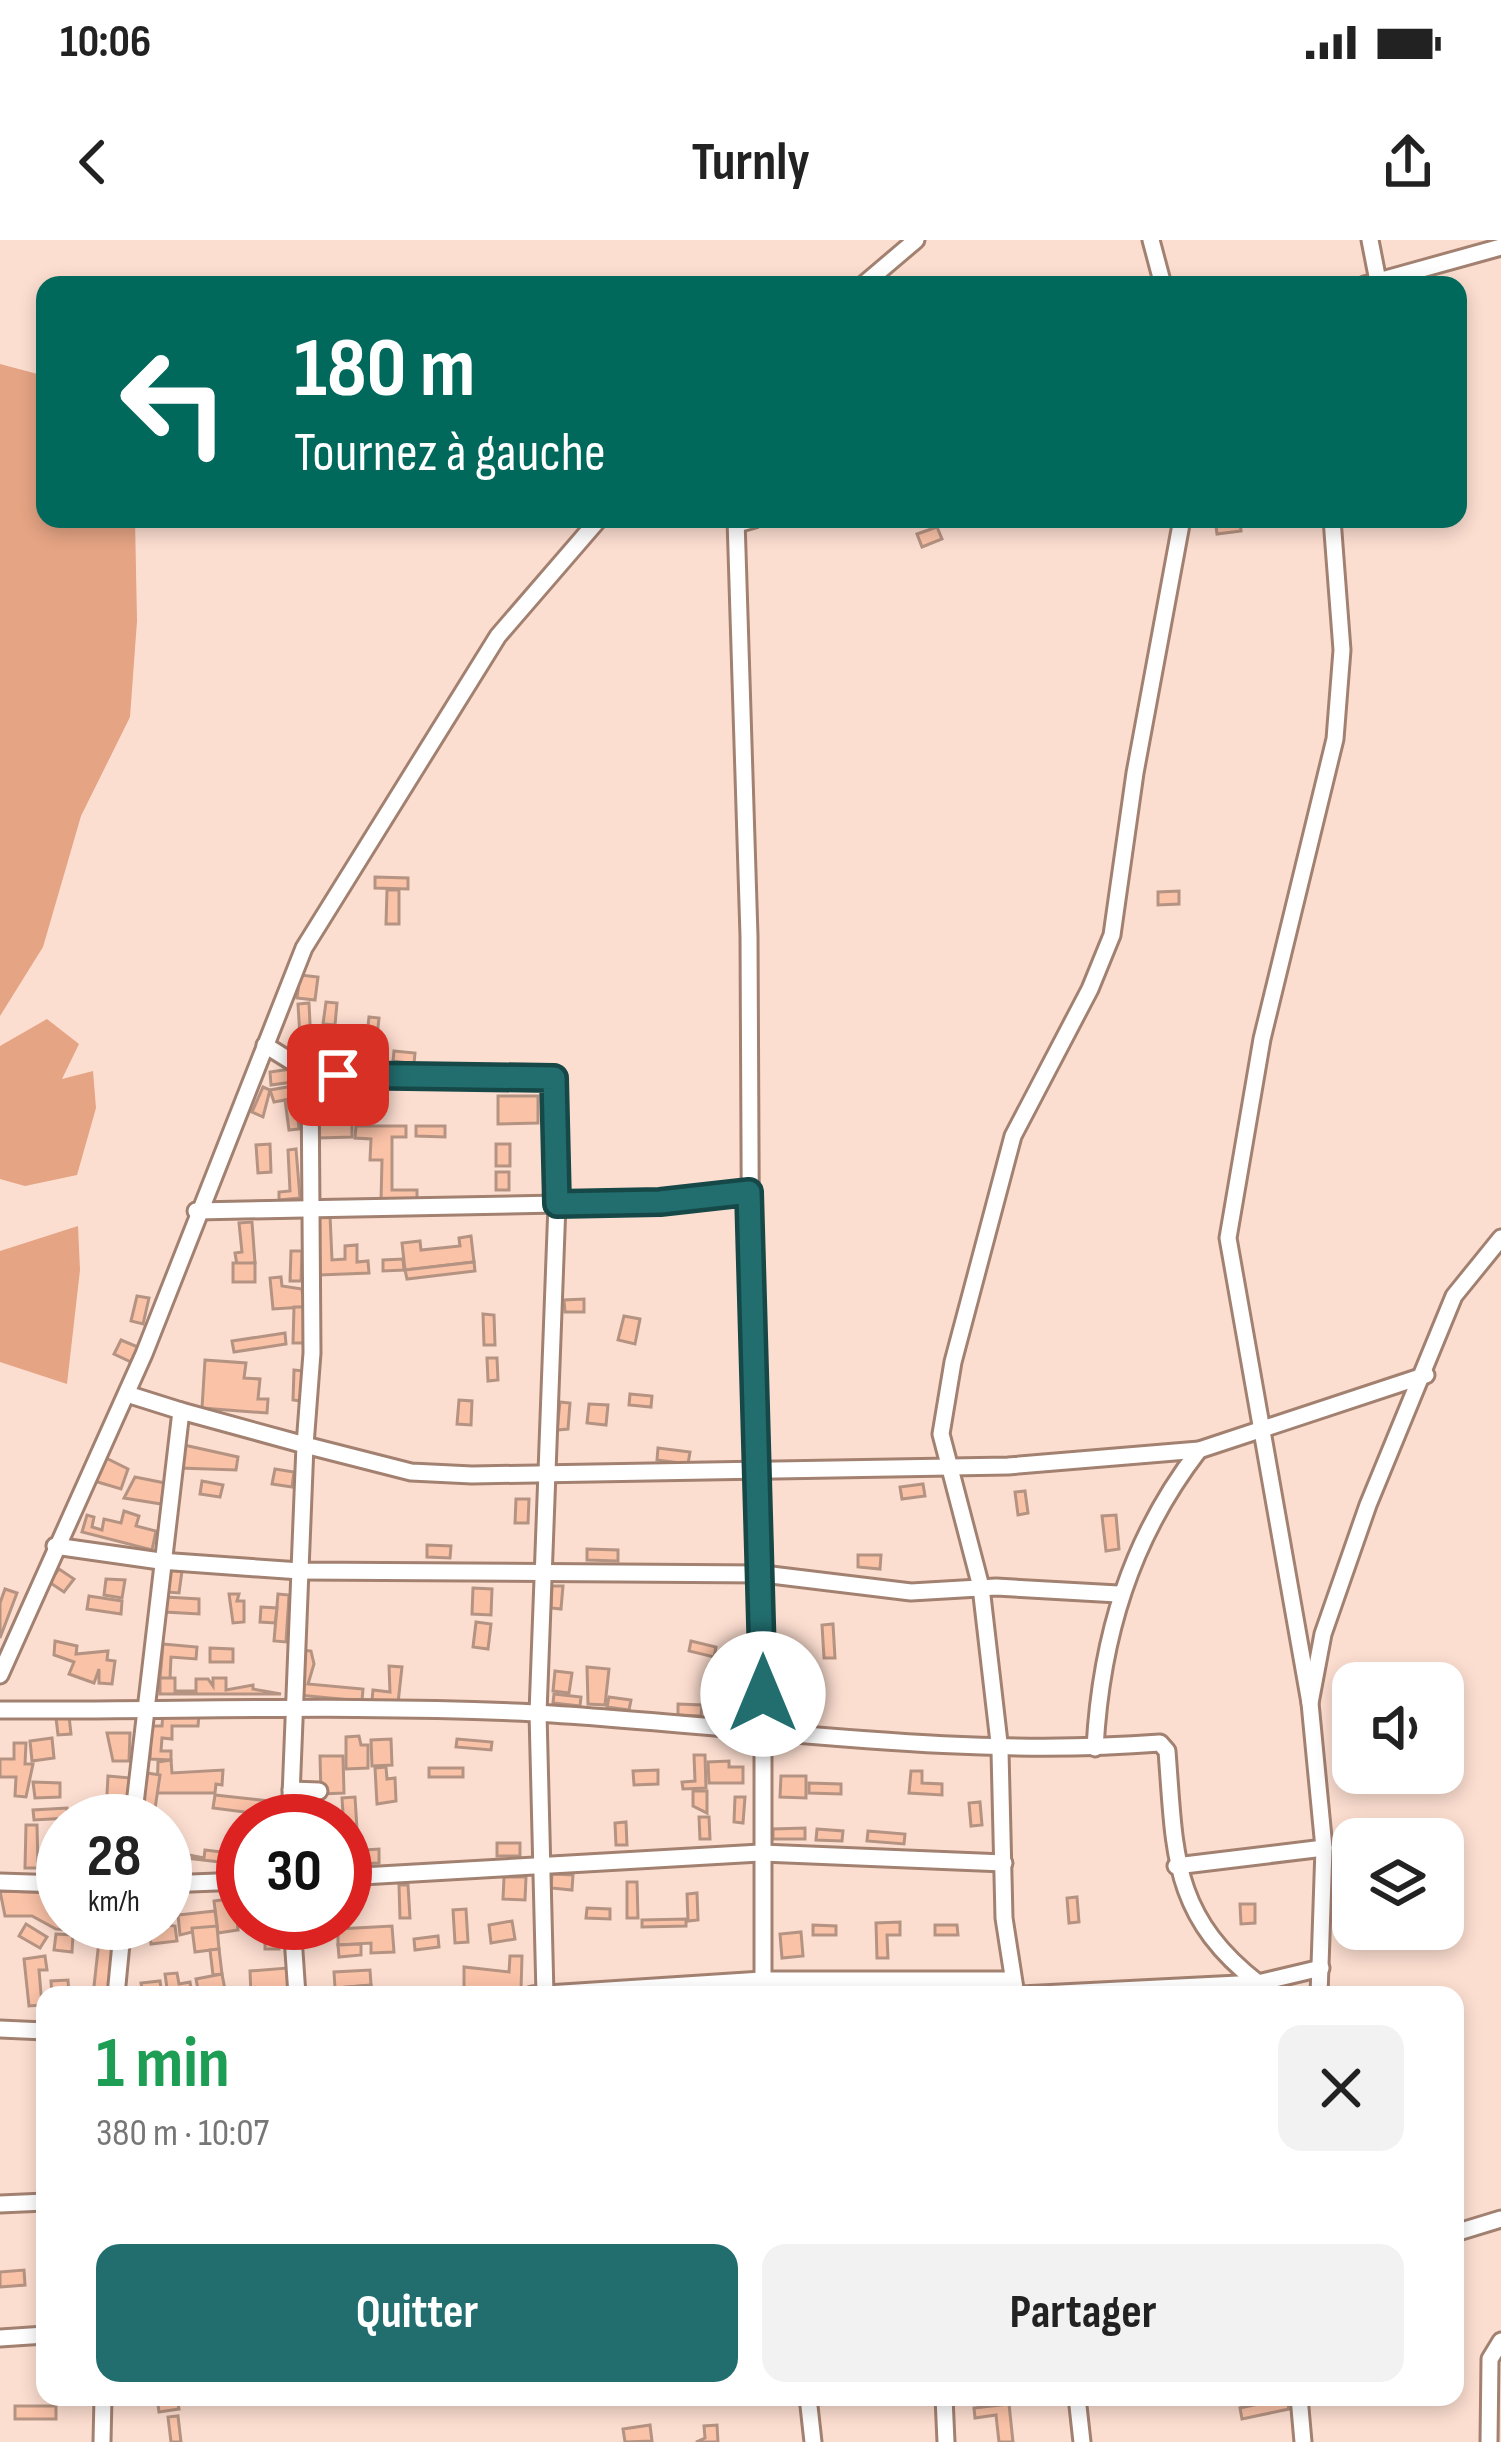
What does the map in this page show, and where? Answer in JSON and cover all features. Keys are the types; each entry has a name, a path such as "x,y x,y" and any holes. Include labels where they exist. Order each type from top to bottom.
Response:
{"street":[{"path":"874,276 916,240"},
{"path":"1151,240 1161,276"},
{"path":"1370,240 1371,276"},
{"path":"1396,276 1501,247"},
{"path":"0,1675 127,1394 196,1210 304,948 498,636 591,528"},
{"path":"736,528 749,936 751,1368 763,1574 762,1986"},
{"path":"1017,1986 1004,1863 1000,1750 981,1587 941,1434 953,1362 1013,1136 1090,988 1112,934 1135,773 1180,528"},
{"path":"1320,1986 1324,1848 1310,1703 1228,1238 1262,1039 1335,739 1342,650 1333,528"},
{"path":"265,1045 310,1073 554,1078 557,1204 538,1713 538,1868 545,1986"},
{"path":"291,1794 312,1353 310,1073"},
{"path":"196,1210 660,1202 749,1192"},
{"path":"1310,1703 1323,1634 1352,1551 1454,1296 1501,1238"},
{"path":"127,1394 412,1472 759,1474 1199,1450 1426,1375"},
{"path":"136,1794 160,1561 182,1411"},
{"path":"1095,1748 1118,1594 1162,1497 1199,1450"},
{"path":"56,1546 160,1561 300,1570 763,1574 911,1592 981,1587 1118,1594"},
{"path":"0,1709 293,1705 538,1713 1000,1750 1166,1745 1176,1866 1203,1930 1258,1983"},
{"path":"291,1790 320,1791"},
{"path":"1176,1866 1324,1848"},
{"path":"372,1876 760,1853 1004,1863"},
{"path":"0,1882 36,1883"},
{"path":"117,1986 120,1950"},
{"path":"294,1950 296,1986"},
{"path":"1155,1986 1258,1983 1321,1968"},
{"path":"0,2029 36,2031"},
{"path":"0,2204 36,2202"},
{"path":"1464,2231 1501,2219"},
{"path":"0,2338 36,2336"},
{"path":"1489,2442 1490,2359 1501,2341"},
{"path":"102,2442 103,2406"},
{"path":"811,2406 813,2442"},
{"path":"944,2406 946,2442"},
{"path":"1078,2406 1082,2442"},
{"path":"1300,2406 1303,2442"}],"shaded area":[{"path":"0,364 36,374 36,528 135,528 137,621 130,717 81,816 43,947 0,1016"},
{"path":"47,1019 79,1044 62,1079 93,1071 96,1108 77,1175 25,1186 0,1179 0,1046"},
{"path":"78,1226 80,1270 67,1384 0,1362 0,1251"}],"building":[{"path":"937,528 942,539 922,547 917,534"},
{"path":"1216,528 1241,528 1241,531 1217,534"},
{"path":"375,877 408,878 408,889 375,888"},
{"path":"387,890 399,890 399,924 386,924"},
{"path":"1179,891 1179,904 1158,905 1158,892"},
{"path":"300,975 318,977 315,1000 297,998"},
{"path":"326,1002 337,1003 335,1025 323,1024"},
{"path":"309,1003 311,1044 323,1043 324,1053 301,1054 298,1004"},
{"path":"369,1017 379,1018 375,1054 365,1053"},
{"path":"394,1051 415,1053 414,1064 393,1061"},
{"path":"291,1069 293,1082 271,1085 270,1072"},
{"path":"371,1083 386,1085 384,1107 370,1105"},
{"path":"293,1086 296,1098 274,1102 270,1090"},
{"path":"263,1087 270,1090 263,1117 252,1112"},
{"path":"498,1096 538,1096 538,1123 498,1124"},
{"path":"296,1098 299,1129 289,1130 285,1100"},
{"path":"318,1122 352,1122 352,1137 318,1138"},
{"path":"356,1126 406,1126 406,1137 392,1137 392,1190 417,1190 417,1201 381,1201 382,1160 370,1160 371,1139 355,1138"},
{"path":"416,1126 445,1126 445,1137 416,1136"},
{"path":"270,1144 271,1172 258,1173 256,1145"},
{"path":"496,1144 510,1144 510,1166 496,1166"},
{"path":"296,1149 300,1198 279,1200 279,1192 290,1191 288,1150"},
{"path":"496,1172 509,1172 509,1190 496,1190"},
{"path":"330,1215 332,1260 345,1259 345,1246 357,1245 357,1262 368,1261 369,1273 320,1275 317,1216"},
{"path":"252,1222 255,1263 237,1265 235,1253 242,1252 239,1223"},
{"path":"471,1236 474,1262 405,1270 402,1243 420,1241 421,1250 460,1246 459,1238"},
{"path":"291,1251 302,1251 301,1281 290,1281"},
{"path":"403,1259 404,1270 383,1271 383,1260"},
{"path":"474,1262 475,1271 407,1279 405,1270"},
{"path":"233,1263 255,1263 255,1282 233,1282"},
{"path":"281,1277 282,1286 302,1289 304,1307 273,1309 270,1278"},
{"path":"137,1296 149,1298 143,1324 131,1321"},
{"path":"584,1299 584,1312 565,1312 564,1300"},
{"path":"294,1307 304,1307 304,1343 293,1343"},
{"path":"483,1314 494,1315 495,1345 484,1345"},
{"path":"624,1316 640,1319 635,1344 618,1340"},
{"path":"285,1333 286,1344 234,1352 232,1341"},
{"path":"121,1340 138,1347 131,1362 114,1354"},
{"path":"487,1358 497,1358 498,1380 488,1381"},
{"path":"205,1360 246,1363 244,1378 260,1379 258,1399 268,1399 267,1413 202,1408"},
{"path":"294,1370 304,1371 301,1401 293,1400"},
{"path":"630,1394 652,1396 651,1407 629,1405"},
{"path":"459,1400 472,1401 471,1425 457,1424"},
{"path":"560,1402 570,1403 568,1429 557,1430"},
{"path":"589,1404 608,1405 606,1425 587,1423"},
{"path":"184,1445 238,1457 236,1470 180,1468"},
{"path":"658,1448 690,1452 688,1464 657,1460"},
{"path":"104,1457 128,1469 121,1489 91,1480"},
{"path":"275,1469 294,1472 292,1487 272,1484"},
{"path":"135,1477 165,1483 161,1504 124,1498"},
{"path":"202,1481 223,1485 220,1497 200,1494"},
{"path":"923,1484 925,1496 902,1499 900,1487"},
{"path":"1025,1491 1028,1513 1018,1515 1015,1492"},
{"path":"516,1499 529,1499 528,1523 515,1523"},
{"path":"124,1511 139,1516 136,1526 156,1531 152,1550 82,1532 87,1515 94,1517 92,1527 102,1530 104,1519 121,1523"},
{"path":"1116,1515 1119,1549 1106,1551 1102,1516"},
{"path":"427,1545 451,1546 450,1558 427,1557"},
{"path":"587,1549 618,1550 618,1561 587,1560"},
{"path":"858,1555 881,1555 880,1569 858,1567"},
{"path":"59,1569 74,1579 64,1592 49,1582"},
{"path":"169,1570 182,1571 179,1593 166,1592"},
{"path":"106,1579 125,1580 122,1598 104,1595"},
{"path":"552,1586 563,1586 561,1609 551,1608"},
{"path":"473,1588 492,1589 491,1615 472,1614"},
{"path":"5,1589 17,1593 0,1638 0,1603"},
{"path":"229,1594 239,1594 237,1601 244,1601 244,1622 233,1623"},
{"path":"278,1594 289,1595 286,1642 274,1641"},
{"path":"89,1596 122,1601 121,1614 87,1609"},
{"path":"166,1597 199,1599 199,1614 165,1612"},
{"path":"261,1607 277,1608 275,1623 260,1622"},
{"path":"476,1622 491,1624 488,1649 473,1647"},
{"path":"833,1624 835,1658 824,1658 822,1625"},
{"path":"55,1641 77,1646 76,1654 108,1651 107,1660 115,1661 112,1684 99,1683 99,1669 94,1683 69,1674 74,1662 54,1655"},
{"path":"691,1641 716,1647 714,1657 689,1651"},
{"path":"163,1644 197,1647 196,1659 171,1657 170,1679 160,1678"},
{"path":"210,1648 233,1649 233,1662 210,1662"},
{"path":"302,1650 311,1651 314,1664 308,1684 363,1689 362,1701 298,1695"},
{"path":"389,1666 402,1667 398,1703 372,1700 373,1690 390,1692"},
{"path":"587,1667 609,1669 605,1705 588,1704"},
{"path":"555,1671 572,1673 569,1693 553,1691"},
{"path":"160,1678 175,1678 175,1691 196,1691 196,1679 208,1679 213,1686 213,1678 226,1678 226,1690 253,1685 253,1689 281,1694 160,1694"},
{"path":"554,1694 581,1697 580,1706 553,1703"},
{"path":"609,1697 631,1700 629,1710 607,1707"},
{"path":"678,1704 702,1705 701,1716 678,1715"},
{"path":"163,1713 199,1715 198,1726 172,1726 172,1739 162,1738 161,1751 171,1751 171,1760 150,1759 151,1726 162,1726"},
{"path":"69,1716 71,1734 58,1735 56,1718"},
{"path":"107,1733 130,1733 129,1761 113,1761"},
{"path":"359,1736 361,1745 368,1745 368,1768 346,1769 346,1737"},
{"path":"52,1738 54,1758 32,1761 30,1741"},
{"path":"391,1739 392,1765 372,1766 371,1740"},
{"path":"457,1739 492,1742 491,1750 456,1747"},
{"path":"14,1743 26,1743 25,1764 33,1764 26,1797 15,1796 16,1777 0,1777 0,1759 14,1759"},
{"path":"694,1755 705,1755 706,1788 683,1789 682,1782 695,1781"},
{"path":"320,1756 343,1756 344,1793 321,1794"},
{"path":"171,1760 172,1773 223,1770 222,1785 216,1784 215,1793 157,1793 158,1762"},
{"path":"729,1761 729,1767 743,1767 743,1783 709,1783 708,1762"},
{"path":"386,1767 387,1779 395,1778 396,1801 377,1804 375,1768"},
{"path":"429,1768 463,1768 463,1777 429,1777"},
{"path":"658,1770 658,1784 634,1785 633,1771"},
{"path":"911,1771 922,1771 922,1783 942,1784 942,1795 909,1793"},
{"path":"147,1773 160,1775 157,1794 144,1794"},
{"path":"108,1776 131,1778 129,1794 107,1794"},
{"path":"781,1776 806,1776 806,1798 780,1797"},
{"path":"33,1782 60,1783 60,1794 36,1794 35,1798"},
{"path":"809,1783 841,1784 841,1794 809,1793"},
{"path":"693,1791 707,1791 707,1813 693,1806"},
{"path":"735,1797 745,1797 743,1823 734,1822"},
{"path":"980,1802 982,1825 971,1826 969,1803"},
{"path":"699,1817 709,1817 710,1839 700,1839"},
{"path":"626,1822 627,1845 616,1845 615,1823"},
{"path":"26,1825 36,1825 36,1868 25,1868"},
{"path":"805,1828 805,1839 773,1839 773,1829"},
{"path":"817,1829 843,1831 842,1841 816,1840"},
{"path":"868,1831 905,1834 904,1844 867,1841"},
{"path":"497,1843 520,1843 520,1856 497,1856"},
{"path":"372,1849 379,1849 379,1863 372,1863"},
{"path":"205,1850 216,1851 216,1862 192,1856 204,1858"},
{"path":"552,1874 573,1875 572,1890 551,1888"},
{"path":"504,1877 526,1877 525,1900 503,1899"},
{"path":"627,1882 637,1882 638,1918 627,1918"},
{"path":"399,1885 408,1885 410,1918 400,1918"},
{"path":"0,1891 36,1892 36,1918 5,1916"},
{"path":"697,1893 698,1920 688,1921 687,1894"},
{"path":"1077,1897 1079,1922 1069,1923 1067,1898"},
{"path":"1240,1904 1255,1904 1255,1923 1241,1924"},
{"path":"587,1908 610,1909 610,1919 586,1918"},
{"path":"466,1909 468,1942 455,1943 453,1910"},
{"path":"215,1911 216,1926 192,1932 192,1913"},
{"path":"686,1919 686,1926 642,1927 642,1920"},
{"path":"512,1921 515,1939 491,1943 489,1925"},
{"path":"900,1922 900,1935 887,1935 888,1958 877,1958 876,1923"},
{"path":"26,1924 36,1930 36,1946 19,1936"},
{"path":"813,1925 836,1926 836,1935 813,1935"},
{"path":"935,1925 957,1925 958,1935 935,1935"},
{"path":"216,1926 216,1949 195,1952 192,1928"},
{"path":"392,1926 394,1952 371,1953 372,1927"},
{"path":"801,1932 803,1956 782,1958 780,1934"},
{"path":"438,1936 439,1947 415,1950 414,1939"},
{"path":"98,1950 112,1950 109,1986 94,1986"},
{"path":"210,1950 219,1950 222,1974 213,1975"},
{"path":"338,1950 361,1950 361,1955 339,1957"},
{"path":"45,1956 47,1970 39,1970 36,2005 29,2006 24,1959"},
{"path":"510,1956 522,1956 521,1986 464,1986 464,1967 509,1972"},
{"path":"287,1968 288,1986 251,1986 250,1971"},
{"path":"370,1970 371,1985 335,1986 334,1972"},
{"path":"177,1973 179,1984 190,1982 191,1986 167,1986 165,1974"},
{"path":"222,1974 224,1986 197,1986 196,1979"},
{"path":"68,1980 68,1986 51,1986 51,1981"},
{"path":"24,2270 25,2285 0,2287 0,2272"},
{"path":"15,2406 56,2406 56,2419 15,2419"},
{"path":"158,2406 178,2406 179,2409 159,2412"},
{"path":"1009,2406 1013,2442 999,2442 996,2415 975,2418 974,2408"},
{"path":"1288,2406 1289,2409 1242,2419 1240,2408"},
{"path":"178,2416 181,2442 171,2442 168,2417"},
{"path":"650,2425 652,2441 625,2442 623,2429"},
{"path":"717,2425 718,2442 696,2442 705,2438 704,2426"}],"route":[{"path":"338,1075 554,1078 557,1204 685,1201 749,1192 753,1418 763,1546 763,1694"}]}
